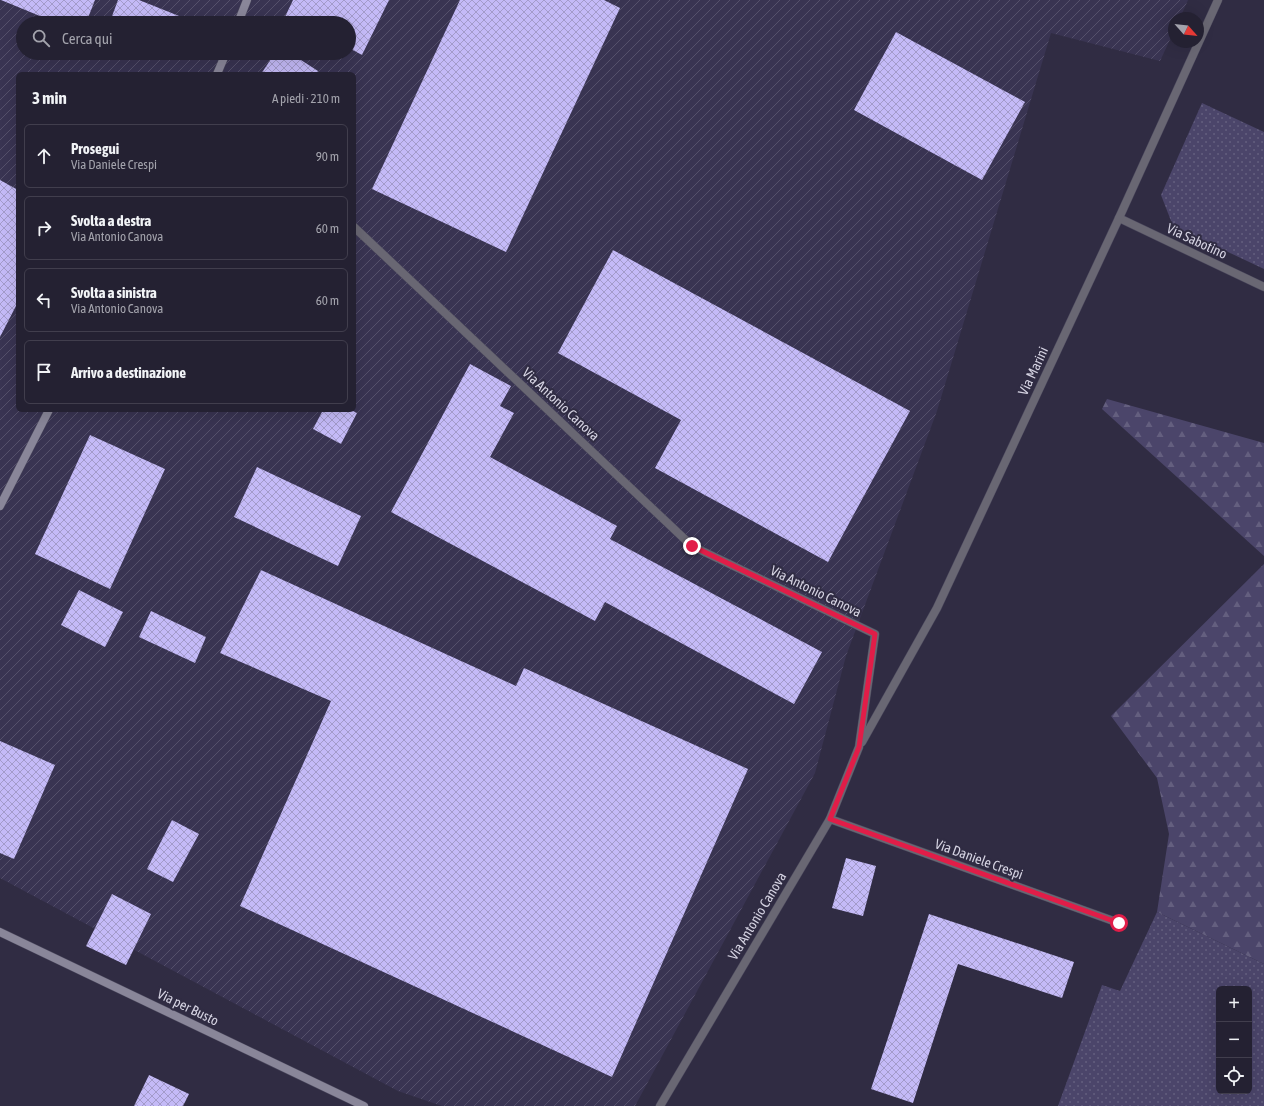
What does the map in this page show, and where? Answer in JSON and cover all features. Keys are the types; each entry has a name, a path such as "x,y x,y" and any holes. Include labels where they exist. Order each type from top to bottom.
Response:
{"main road":[{"path":"241,16 247,0"},
{"path":"218,72 223,60"},
{"path":"0,506 48,412"},
{"name":"Via per Busto","path":"0,932 364,1106"}],"street":[{"name":"Via Marini","path":"859,747 937,608 1119,218 1218,0"},
{"name":"Via Sabotino","path":"1119,218 1264,287"},
{"name":"Via Antonio Canova","path":"356,229 692,546 875,634 859,747 830,819 660,1106"},
{"name":"Via Daniele Crespi","path":"830,819 1119,923"}],"shaded area":[{"path":"0,0 1188,0 1183,12 1168,12 1168,44 1160,61 1051,33 937,411 846,656 815,773 635,1106 442,1106 398,1091 0,878"}],"green space":[{"path":"1202,103 1264,132 1264,269 1173,226 1161,195"},
{"path":"1107,399 1264,443 1264,556 1102,409"},
{"path":"1264,564 1264,964 1157,912 1169,834 1157,778 1111,716"},
{"path":"1157,912 1264,964 1264,1106 1058,1106 1102,985 1120,991"}],"building":[{"path":"1,0 95,0 89,16 40,16"},
{"path":"118,0 139,0 179,16 112,16"},
{"path":"293,0 389,0 362,55 356,52 356,16 285,16"},
{"path":"460,0 604,0 620,8 506,252 372,189"},
{"path":"896,32 1025,102 982,180 854,110"},
{"path":"270,60 301,60 318,71 317,72 262,72"},
{"path":"0,180 16,189 16,306 0,337"},
{"path":"613,250 910,411 828,562 655,468 681,420 558,353"},
{"path":"470,364 511,386 500,406 514,413 490,457 617,526 610,539 822,652 794,704 605,602 595,621 391,512"},
{"path":"322,412 357,413 341,444 313,429"},
{"path":"90,435 165,469 110,589 35,554"},
{"path":"257,467 361,516 338,566 234,517"},
{"path":"261,570 516,686 524,668 748,769 612,1077 240,906 331,701 220,653"},
{"path":"79,590 123,612 105,647 61,625"},
{"path":"151,611 206,637 195,663 139,637"},
{"path":"0,741 55,765 14,859 0,853"},
{"path":"172,820 199,834 173,882 147,869"},
{"path":"846,858 876,866 863,916 832,908"},
{"path":"112,894 151,914 126,965 86,946"},
{"path":"929,914 1074,962 1062,998 958,964 913,1103 871,1089"},
{"path":"149,1075 189,1094 183,1106 134,1106"}],"route":[{"path":"692,546 875,634 859,747 830,819 1119,923"}]}
